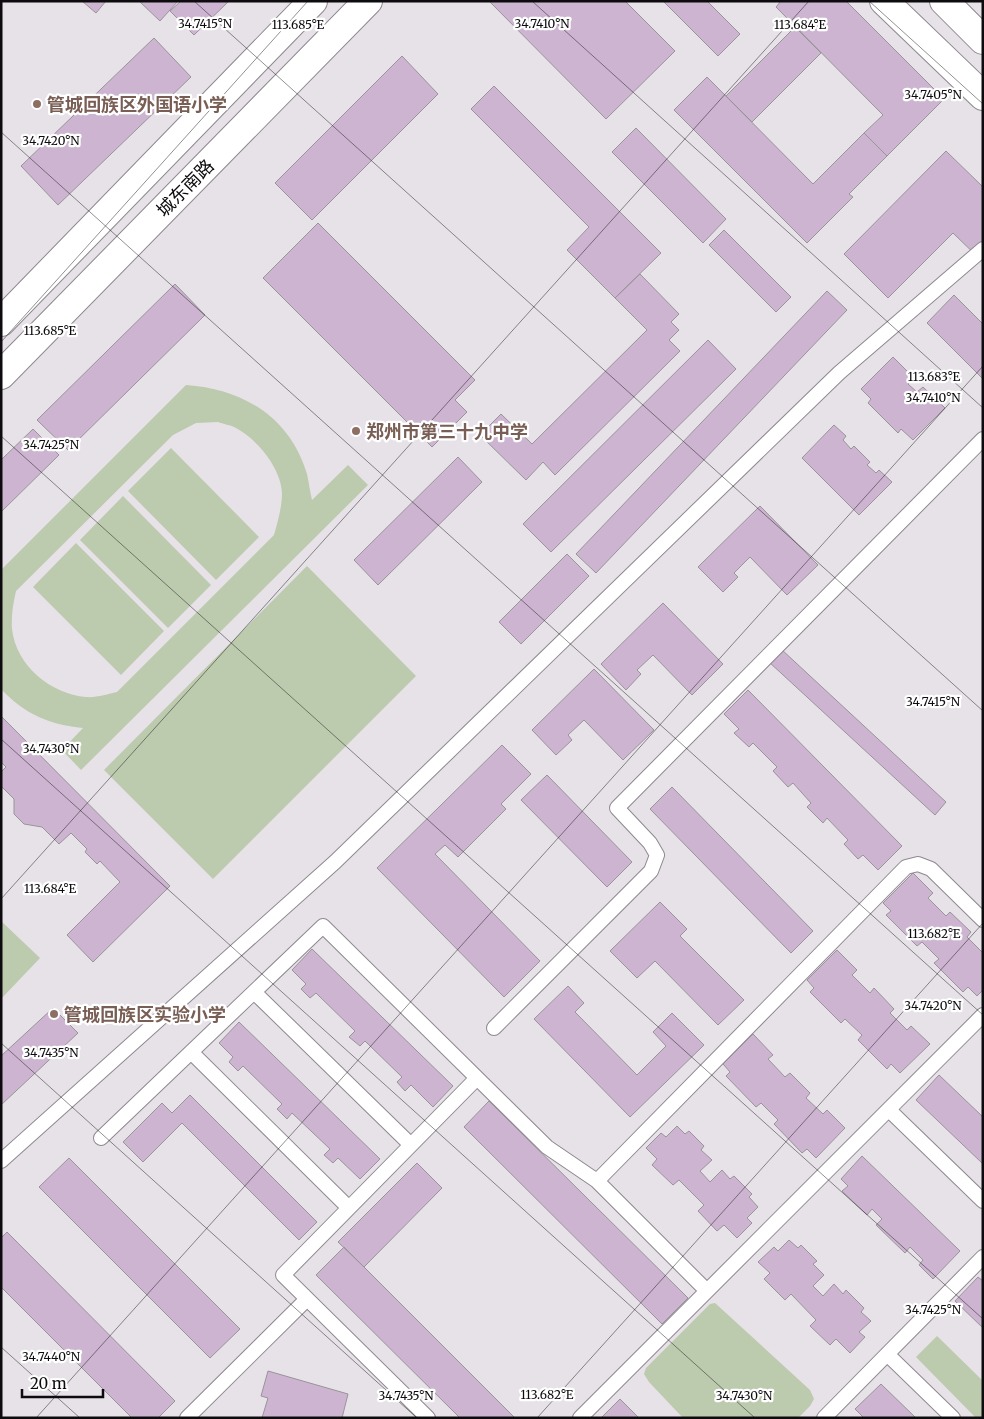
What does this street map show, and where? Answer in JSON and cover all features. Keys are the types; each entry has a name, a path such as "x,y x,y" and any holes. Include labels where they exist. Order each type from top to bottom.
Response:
{"main road":[{"path":"1,322 313,1"},
{"name":"城东南路","path":"1,375 368,1"},
{"path":"884,1 983,96"},
{"path":"944,1 983,40"}],"lane":[{"path":"1,1162 335,862 839,373 983,249"},
{"path":"494,1028 651,871 657,855 650,843 617,808 983,439"},
{"path":"597,1181 906,867 918,864 931,869 983,920"},
{"path":"101,1138 323,926 547,1147 597,1181 707,1291"},
{"path":"254,992 411,1145"},
{"path":"580,1418 983,1015"},
{"path":"191,1052 349,1208"},
{"path":"428,1418 283,1275 477,1078"},
{"path":"889,1110 983,1201"},
{"path":"831,1416 887,1354 983,1257"},
{"path":"187,1418 307,1299"},
{"path":"887,1354 953,1418"}],"green space":[{"path":"186,385 227,393 245,400 262,410 276,422 289,437 299,454 307,474 312,500 348,465 368,485 81,770 62,750 83,728 59,724 38,717 19,706 1,689 1,570","holes":["218,422 232,426 252,439 273,464 281,483 282,493 280,514 274,535 117,692 86,697 73,695 48,684 28,666 20,655 15,642 12,619 16,591 173,435 196,423"]},
{"path":"171,448 259,537 216,580 128,491"},
{"path":"123,496 211,585 168,628 80,540"},
{"path":"76,543 164,631 121,675 33,587"},
{"path":"307,566 416,676 213,879 104,770"},
{"path":"1,921 40,958 1,999"},
{"path":"715,1303 810,1390 814,1399 798,1418 683,1418 649,1382 644,1374 646,1368 710,1304"},
{"path":"937,1336 983,1381 983,1418 976,1418 916,1357"}],"building":[{"path":"82,1 106,1 96,13"},
{"path":"139,1 178,1 160,21"},
{"path":"181,1 229,1 194,35 170,11"},
{"path":"489,1 625,1 675,51 606,119"},
{"path":"663,1 707,1 740,34 718,56"},
{"path":"781,1 846,1 944,99 887,156 864,133 883,115 776,7"},
{"path":"795,27 821,53 752,122 726,96"},
{"path":"154,38 191,77 58,205 21,166"},
{"path":"402,56 438,94 312,220 275,183"},
{"path":"707,77 813,184 864,133 887,156 849,194 853,197 807,243 674,110"},
{"path":"494,86 661,253 615,298 567,250 589,227 471,109"},
{"path":"636,128 726,219 703,243 612,152"},
{"path":"946,151 983,187 983,262 953,233 888,298 844,254"},
{"path":"318,223 475,380 455,400 467,412 432,447 263,278"},
{"path":"724,230 791,297 776,312 709,245"},
{"path":"640,274 679,314 671,322 679,330 669,340 680,351 555,475 543,462 526,480 480,435 501,414 532,444 647,330 615,298"},
{"path":"175,284 205,315 68,450 37,420"},
{"path":"827,291 847,310 596,573 576,554"},
{"path":"954,295 983,324 983,379 927,323"},
{"path":"708,340 736,369 551,552 523,524"},
{"path":"893,357 914,378 908,384 917,392 923,387 945,408 913,440 901,429 898,433 868,403 871,399 861,389"},
{"path":"834,425 846,436 843,440 851,449 854,446 870,462 867,465 876,473 879,470 892,482 859,515 802,458"},
{"path":"33,429 59,455 1,512 1,460"},
{"path":"458,457 482,482 378,585 354,560"},
{"path":"760,506 818,565 787,595 750,557 734,573 738,577 723,592 698,567"},
{"path":"567,554 589,576 521,644 499,622"},
{"path":"663,603 723,664 692,695 653,655 637,670 641,674 626,690 601,664"},
{"path":"781,649 946,802 935,815 769,662"},
{"path":"594,669 654,730 623,760 584,720 568,735 572,740 556,755 532,730"},
{"path":"748,690 902,846 878,870 863,855 858,859 844,844 848,840 827,818 823,823 807,807 811,803 793,783 788,787 773,771 777,767 753,743 749,747 734,733 739,729 724,714"},
{"path":"1,716 170,886 93,962 67,935 120,882 100,861 97,864 85,852 87,849 71,833 59,844 42,827 24,824 14,814 14,799 1,786 1,772 6,767 1,762"},
{"path":"502,745 531,774 501,804 506,809 458,857 445,845 435,854 540,961 504,997 377,868"},
{"path":"547,775 632,862 607,887 521,800"},
{"path":"672,787 813,931 791,953 650,809"},
{"path":"913,873 933,893 928,898 946,916 950,912 971,932 967,937 983,953 983,990 977,996 968,987 963,992 934,963 939,959 922,942 917,946 886,915 891,911 883,903"},
{"path":"660,902 687,929 680,936 744,1000 718,1025 655,961 637,978 610,951"},
{"path":"312,949 453,1086 433,1107 411,1085 405,1091 397,1082 402,1077 365,1041 360,1046 349,1037 355,1031 316,993 310,998 301,989 306,984 292,970"},
{"path":"837,950 857,970 852,975 870,993 874,988 894,1009 890,1013 907,1030 911,1026 930,1044 900,1073 891,1064 887,1069 858,1040 862,1035 845,1019 841,1023 810,992 814,988 807,980"},
{"path":"568,986 584,1003 575,1012 637,1075 666,1046 653,1032 672,1013 704,1045 630,1117 534,1019"},
{"path":"53,1008 78,1033 1,1105 1,1056"},
{"path":"239,1022 380,1159 360,1179 338,1158 333,1163 324,1155 330,1149 292,1113 287,1119 277,1109 282,1104 243,1066 238,1071 229,1062 233,1057 219,1043"},
{"path":"753,1034 773,1055 768,1059 785,1077 790,1073 810,1093 806,1098 823,1114 827,1110 845,1128 816,1158 807,1149 802,1153 774,1124 778,1120 761,1103 756,1107 726,1076 730,1072 723,1064"},
{"path":"939,1075 983,1117 983,1164 916,1100"},
{"path":"190,1095 317,1222 299,1240 182,1123 143,1162 123,1142 162,1103 172,1113"},
{"path":"489,1101 688,1298 662,1324 464,1127"},
{"path":"677,1126 685,1134 689,1131 704,1146 701,1150 712,1160 700,1171 710,1182 722,1170 730,1179 734,1176 752,1194 749,1197 758,1207 747,1218 752,1223 737,1238 724,1225 717,1231 698,1211 704,1205 679,1180 673,1185 652,1165 657,1159 646,1148 661,1133 666,1137"},
{"path":"862,1156 960,1251 933,1279 919,1265 923,1260 910,1247 905,1253 876,1225 882,1219 872,1209 867,1215 842,1191 848,1186 841,1179"},
{"path":"69,1158 240,1329 210,1358 39,1187"},
{"path":"417,1163 442,1188 364,1267 338,1242"},
{"path":"7,1232 175,1401 158,1418 132,1418 1,1287 1,1238"},
{"path":"789,1240 798,1248 801,1245 817,1261 813,1264 824,1275 813,1286 823,1296 834,1284 843,1294 846,1290 864,1308 861,1312 871,1321 859,1332 865,1337 850,1353 836,1339 830,1345 810,1326 816,1320 791,1294 785,1300 764,1279 770,1273 758,1262 774,1247 778,1251"},
{"path":"344,1247 515,1418 460,1418 316,1275"},
{"path":"978,1277 983,1281 983,1328 955,1301"},
{"path":"268,1371 348,1394 342,1418 262,1418 268,1398 261,1396"},
{"path":"881,1384 916,1418 864,1418 855,1409"},
{"path":"620,1399 639,1418 601,1418"}],"place":[{"name":"管城回族区外国语小学","path":"37,104"},
{"name":"郑州市第三十九中学","path":"356,431"},
{"name":"管城回族区实验小学","path":"54,1014"}]}
